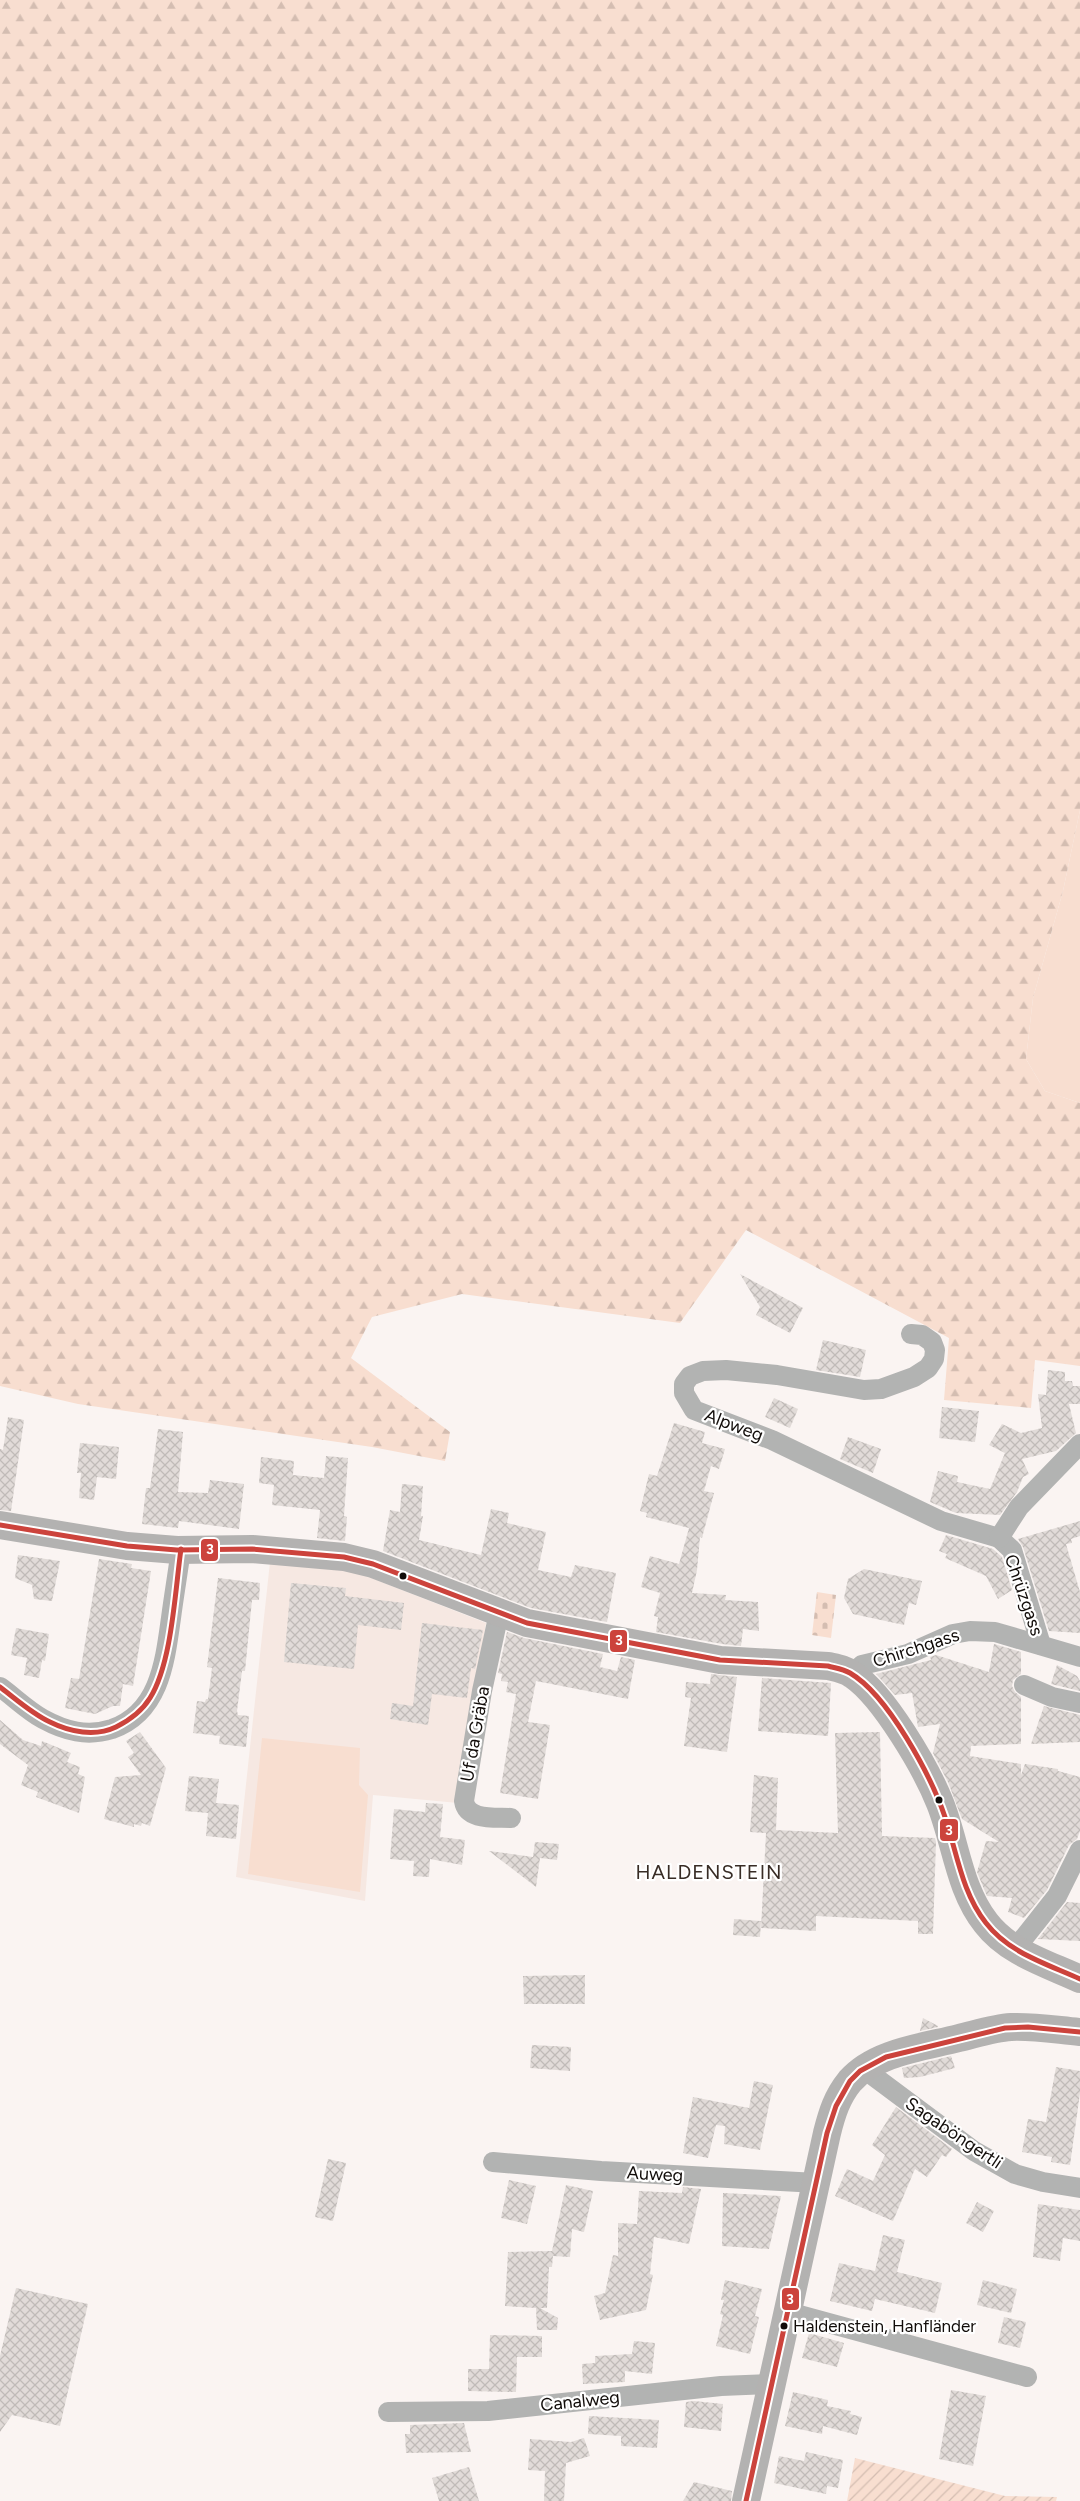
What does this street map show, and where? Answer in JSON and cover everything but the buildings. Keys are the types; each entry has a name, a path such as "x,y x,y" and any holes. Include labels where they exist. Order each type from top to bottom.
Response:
{"street":[{"name":"Alpweg","path":"911,1334 922,1336 932,1342 935,1350 934,1359 928,1368 914,1377 880,1389 864,1390 777,1375 726,1370 703,1371 690,1376 684,1384 684,1393 694,1410 772,1440 941,1521 999,1538"},
{"path":"999,1538 1019,1507 1080,1444"},
{"path":"0,1525 127,1546 181,1549 252,1549 344,1556 373,1564 527,1623 720,1660 828,1666 852,1674 871,1692 904,1736 922,1766 940,1803 968,1895 987,1925 1015,1949 1080,1979"},
{"name":"Chrüzgass","path":"999,1538 1012,1550 1041,1644 1080,1657"},
{"path":"0,1687 42,1719 67,1730 87,1734 103,1732 118,1727 133,1716 149,1701 165,1663 181,1549"},
{"name":"Uf da Gräba","path":"499,1613 482,1691 464,1801 465,1807 472,1814 511,1818"},
{"name":"Chirchgass","path":"852,1674 862,1665 908,1654 953,1634 970,1631 995,1632 1009,1638 1041,1644"},
{"path":"1024,1685 1052,1697 1080,1703"},
{"path":"1015,1949 1057,1896 1080,1850"},
{"path":"746,2501 833,2109 851,2080 864,2069 904,2052 993,2030 1036,2027 1080,2032"},
{"name":"Sagaböngertli","path":"864,2069 974,2151 1007,2169 1042,2182 1080,2188"},
{"name":"Auweg","path":"493,2162 601,2171 817,2184"},
{"path":"788,2312 1027,2377"},
{"name":"Canalweg","path":"388,2412 488,2411 721,2386 772,2384"}],"shaded area":[{"path":"270,1562 356,1572 486,1623 458,1803 373,1795 365,1901 236,1877"}],"green space":[{"path":"0,0 1080,0 1080,810 1063,891 1033,998 1026,1059 1045,1091 1080,1103 1080,1366 1035,1360 1031,1408 944,1400 949,1338 746,1230 680,1323 462,1294 372,1317 351,1358 450,1432 445,1461 372,1447 78,1404 0,1386"},
{"path":"1080,810 1080,1103 1045,1091 1026,1059 1033,998 1063,891"},
{"path":"817,1592 836,1595 831,1638 812,1635"},
{"path":"262,1738 360,1748 359,1785 368,1795 360,1892 248,1874"},
{"path":"855,2458 1005,2496 1057,2497 1056,2501 847,2501"}],"transit line":[{"name":"3","path":"0,1525 127,1546 177,1550 252,1549 344,1557 373,1564 527,1623 720,1660 828,1666 850,1673 879,1699 893,1717 919,1759 945,1817 971,1899 986,1923 995,1933 1017,1950 1080,1979"},
{"name":"3","path":"0,1687 43,1718 74,1731 100,1732 116,1727 131,1718 150,1698 163,1666 172,1626 181,1549"},
{"name":"3","path":"746,2501 827,2133 836,2106 850,2081 860,2071 886,2057 1005,2028 1028,2027 1080,2032"}],"place":[{"name":"Haldenstein, Hanfländer","path":"784,2326"}],"district":[{"name":"HALDENSTEIN","path":"709,1872"}]}
